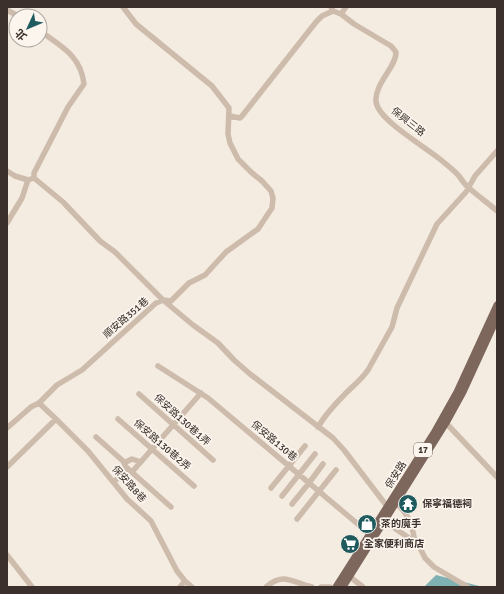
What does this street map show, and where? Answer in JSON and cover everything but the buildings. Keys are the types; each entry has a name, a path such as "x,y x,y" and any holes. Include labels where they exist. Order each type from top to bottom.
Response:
{"main road":[{"name":"保安路","path":"336,587 389,509 434,433 457,392 497,306"},
{"name":"保安路","path":"394,501 446,423 494,329 497,318"},
{"name":"保安路","path":"342,587 372,535 384,521 389,509"}],"street":[{"path":"123,7 136,24 212,86 229,108 230,116 240,118 316,22 332,9"},
{"path":"341,14 346,7"},
{"name":"保興三路","path":"332,9 390,46 396,52 376,97 379,109 394,125 411,139 432,152 454,171 468,188 497,211"},
{"path":"34,178 34,173 68,108 84,84 77,60 48,37"},
{"name":"順安路351巷","path":"7,428 31,406 39,403 57,385 82,370 156,303 163,300 170,301 189,282 205,275 226,252 258,229 272,208 273,198 271,191 238,159 228,137 230,116"},
{"path":"318,427 345,394 364,376 368,370 392,327 397,308 434,229 441,219 466,192 475,176 497,151"},
{"path":"7,170 15,176 28,180 34,178"},
{"path":"34,178 63,202 100,241 123,260 140,279 163,300 193,325 218,343 250,374 333,438 344,450 389,509"},
{"path":"7,223 22,198 28,180"},
{"name":"保安路130巷","path":"158,366 201,393 372,535"},
{"path":"132,472 201,393"},
{"name":"保安路130巷1弄","path":"139,394 213,460"},
{"name":"保安路8巷","path":"39,403 88,451 128,499 151,521 177,571 192,587"},
{"name":"保安路130巷2弄","path":"118,418 194,486"},
{"path":"7,467 56,419"},
{"path":"446,423 497,477"},
{"path":"96,437 171,507"},
{"path":"271,488 305,446"},
{"path":"282,496 315,454"},
{"path":"114,482 125,465 132,460 141,462"},
{"path":"292,504 323,464"},
{"path":"297,519 336,470"},
{"path":"394,501 404,510 409,519 415,542"},
{"path":"384,521 415,542 425,558 434,567 468,587"},
{"path":"7,554 32,587"},
{"path":"349,576 363,587"},
{"path":"266,587 282,578 312,587"},
{"path":"180,587 185,581"},
{"path":"321,587 330,587"}],"water":[{"path":"436,575 483,587 424,587"}],"place":[{"name":"保寧福德祠","path":"408,504"},
{"name":"茶的魔手","path":"367,524"},
{"name":"全家便利商店","path":"350,544"}]}
